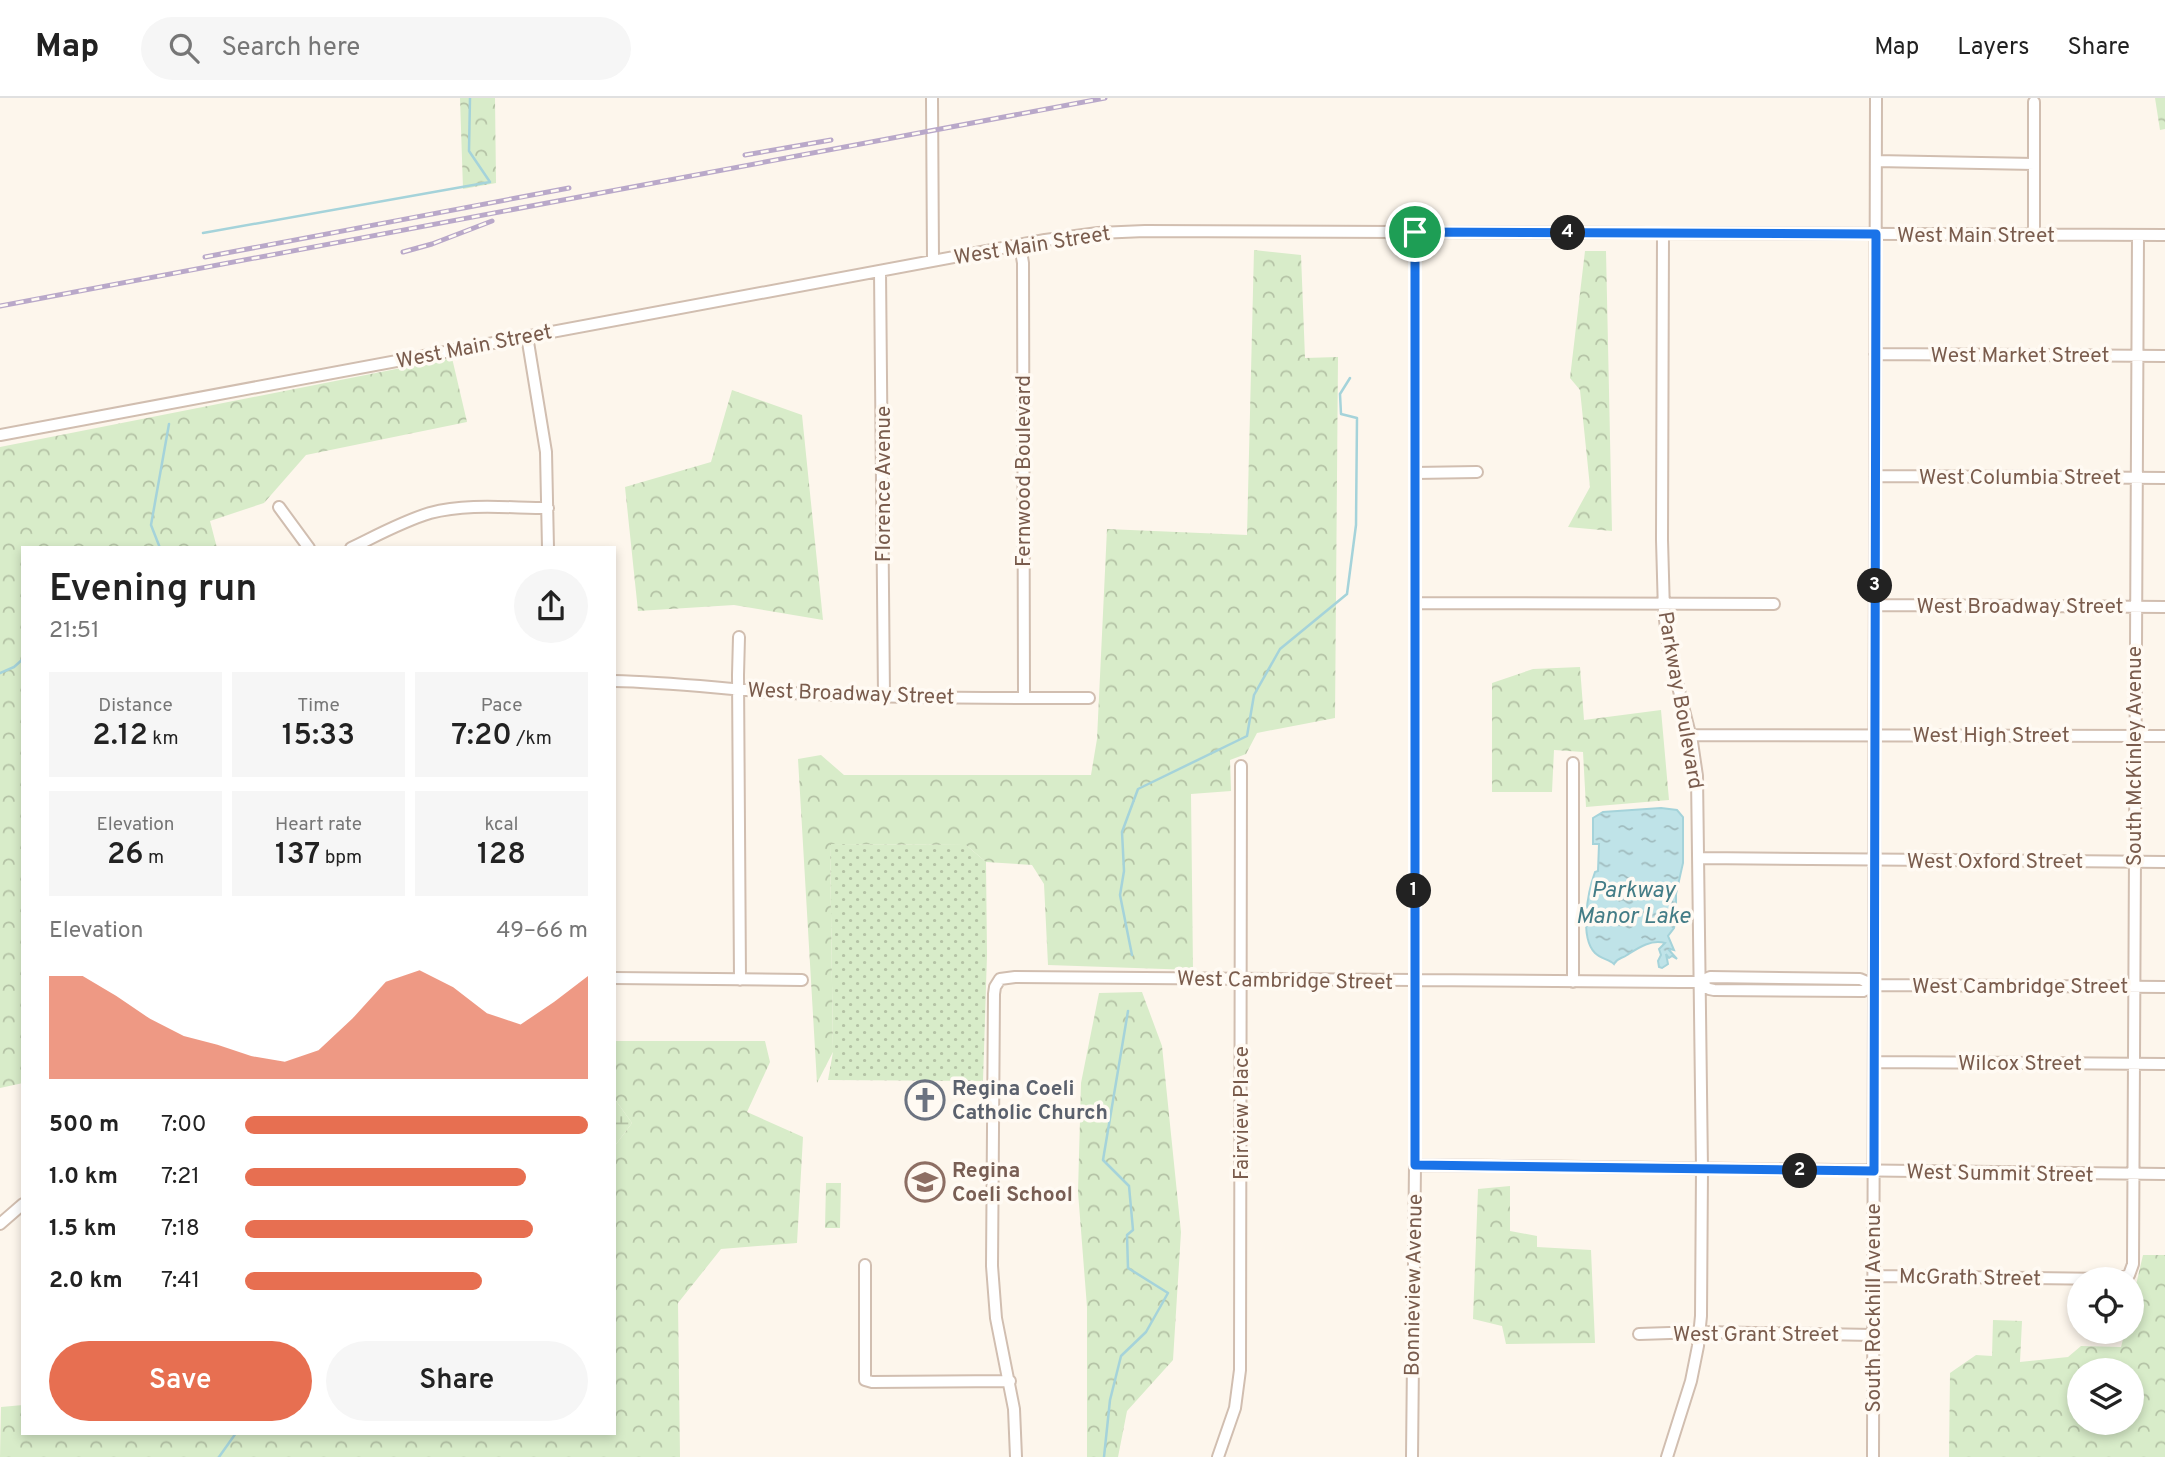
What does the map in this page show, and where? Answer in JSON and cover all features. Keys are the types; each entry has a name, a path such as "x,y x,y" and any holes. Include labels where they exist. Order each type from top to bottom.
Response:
{"street":[{"path":"932,98 933,261"},
{"name":"South Rockhill Avenue","path":"1873,1457 1876,98"},
{"path":"2034,102 2034,235"},
{"path":"1876,161 2034,164"},
{"name":"West Main Street","path":"0,435 1076,235 1129,231 2165,235"},
{"name":"Bonnieview Avenue","path":"1412,1457 1415,1165 1415,232"},
{"name":"Parkway Boulevard","path":"1663,233 1663,603 1669,651 1691,735 1697,776 1702,1169 1700,1332 1689,1388 1667,1457"},
{"name":"South McKinley Avenue","path":"2132,1267 2138,235"},
{"name":"Fernwood Boulevard","path":"1020,245 1023,262 1024,698"},
{"name":"Florence Avenue","path":"880,271 884,696"},
{"path":"527,336 544,431 548,546"},
{"name":"West Market Street","path":"1875,354 2165,356"},
{"path":"1415,473 1477,472"},
{"name":"West Columbia Street","path":"1875,476 2165,478"},
{"path":"279,507 308,546"},
{"path":"355,546 396,526 432,513 470,508 548,508"},
{"path":"1415,603 1774,604"},
{"name":"West Broadway Street","path":"1875,605 2165,607"},
{"path":"740,637 740,979"},
{"name":"West Broadway Street","path":"616,681 660,681 791,694 1089,698"},
{"name":"West High Street","path":"1691,735 2165,736"},
{"path":"1573,763 1573,982"},
{"name":"Fairview Place","path":"1218,1457 1236,1408 1240,1370 1241,765"},
{"name":"West Oxford Street","path":"1699,858 2165,862"},
{"name":"West Cambridge Street","path":"1010,1381 996,1318 992,1266 994,994 998,981 1004,977 1573,982 1699,982 1710,977 1860,979 1874,985 2165,988"},
{"path":"616,978 802,980"},
{"name":"Wilcox Street","path":"1874,1062 2165,1064"},
{"name":"West Summit Street","path":"1415,1165 2165,1174"},
{"path":"0,1224 21,1206"},
{"path":"864,1265 865,1380 1010,1381 1016,1457"},
{"name":"McGrath Street","path":"1874,1276 2067,1278"},
{"name":"West Grant Street","path":"1639,1334 1700,1332 1873,1335"}],"green space":[{"path":"460,98 495,98 496,183 463,189"},
{"path":"2155,98 2165,98 2165,129 2160,130"},
{"path":"1254,250 1301,255 1305,358 1338,357 1335,718 1257,733 1246,754 1230,760 1231,791 1191,794 1193,970 1048,965 1044,884 1032,865 986,862 966,845 830,844 833,1052 817,1083 798,759 821,755 844,775 1091,775 1097,739 1107,529 1247,535"},
{"path":"1585,251 1606,251 1612,531 1568,527 1590,487 1580,390 1570,378"},
{"path":"452,358 467,422 306,455 264,503 210,521 216,546 21,546 21,1083 0,1088 0,447"},
{"path":"732,390 802,415 823,620 734,605 638,611 625,487 711,462"},
{"path":"1580,667 1584,720 1661,710 1669,800 1586,807 1583,752 1554,750 1552,792 1492,792 1492,683 1533,669"},
{"path":"830,844 966,845 986,862 987,955 983,1081 828,1080 833,1052"},
{"path":"1142,992 1162,1046 1181,1232 1173,1360 1127,1411 1118,1457 1087,1457 1087,1307 1078,1192 1081,1083 1099,993"},
{"path":"616,1041 765,1041 770,1062 747,1112 803,1137 797,1243 721,1249 678,1303 680,1457 0,1457 1,1407 21,1405 21,1435 616,1435 616,1144 632,1123 616,1101"},
{"path":"616,1101 632,1123 616,1144"},
{"path":"826,1183 841,1183 840,1228 825,1228"},
{"path":"1510,1186 1510,1231 1537,1236 1537,1247 1591,1250 1595,1343 1506,1344 1502,1326 1473,1319 1478,1189"},
{"path":"2143,1255 2165,1255 2165,1457 1949,1457 1950,1373 1976,1355 1992,1356 1993,1320 2022,1321 2020,1362 2068,1357 2081,1346 2121,1347 2122,1344 2144,1344 2144,1267 2140,1267"}],"water":[{"name":"Parkway Manor Lake","path":"1661,808 1677,810 1683,817 1683,863 1676,894 1674,928 1668,936 1674,950 1669,950 1677,959 1672,956 1669,958 1666,954 1668,964 1659,967 1659,949 1665,943 1655,942 1640,947 1614,964 1595,953 1587,936 1586,914 1590,890 1595,872 1598,871 1599,844 1593,844 1593,818 1603,812"}],"waterway":[{"path":"203,233 490,182 469,151 470,98"},
{"path":"1132,955 1120,895 1124,871 1122,832 1138,789 1247,736 1254,695 1280,649 1347,594 1356,525 1357,418 1341,414 1340,394 1350,378"},
{"path":"159,546 151,525 169,424"},
{"path":"0,673 21,661"},
{"path":"1104,1457 1110,1400 1121,1356 1146,1332 1168,1293 1128,1268 1127,1235 1133,1230 1129,1186 1103,1160 1128,1011"},
{"path":"219,1457 235,1435"}],"railway":[{"path":"0,306 1105,98"},
{"path":"745,155 831,140"},
{"path":"205,257 569,188"},
{"path":"403,252 492,221"}],"place":[{"name":"Regina Coeli Catholic Church","path":"925,1100"},
{"name":"Regina Coeli School","path":"925,1182"}],"route":[{"path":"1415,232 1876,234 1874,1171 1415,1165 1415,232"}]}
